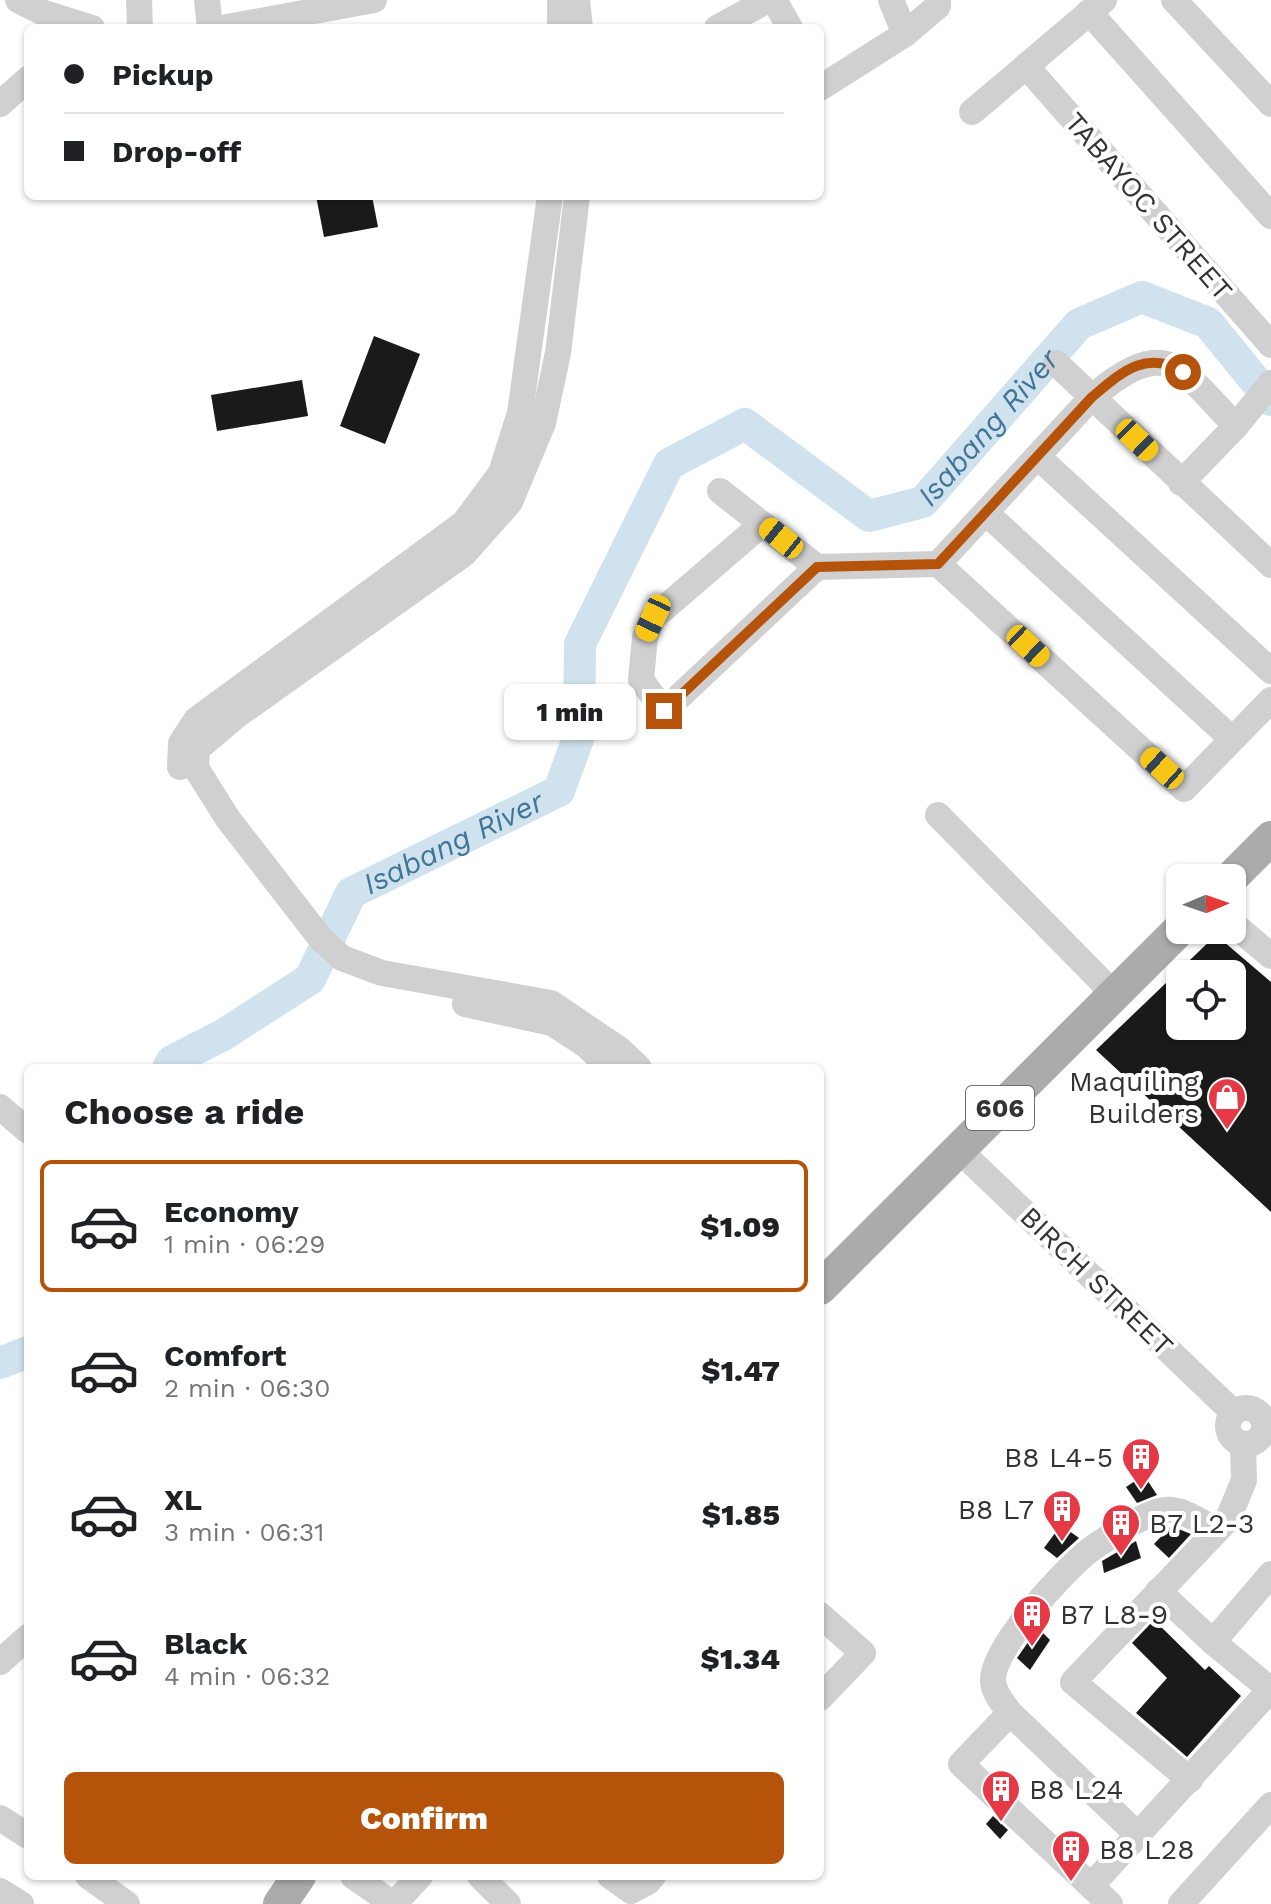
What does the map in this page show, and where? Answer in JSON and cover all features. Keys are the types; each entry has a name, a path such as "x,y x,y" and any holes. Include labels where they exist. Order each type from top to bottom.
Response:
{"main road":[{"path":"1245,864 1271,838"},
{"name":"606","path":"824,1284 1166,943"},
{"path":"280,1904 296,1880"}],"street":[{"path":"18,0 72,24"},
{"path":"139,0 140,24"},
{"path":"207,0 210,24"},
{"path":"560,0 560,24"},
{"path":"577,0 580,24"},
{"path":"725,24 771,0 787,24"},
{"path":"891,0 905,34"},
{"path":"824,83 905,34 938,6 938,0"},
{"path":"1174,0 1271,104"},
{"path":"234,24 280,9 359,1"},
{"path":"972,112 1097,6 1271,216"},
{"name":"TABAYOC STREET","path":"1026,66 1271,345"},
{"path":"0,104 24,83"},
{"path":"346,622 464,523 501,473 520,413 549,200"},
{"path":"576,200 552,380 543,423 510,502 464,554 346,622 196,720 181,743 180,766 257,882 318,946 360,980 552,1023 587,1046 606,1064"},
{"path":"1056,363 1271,565"},
{"path":"938,564 1092,397 1117,376 1138,365 1169,363 1240,420"},
{"path":"525,374 552,380"},
{"path":"1181,483 1271,383"},
{"path":"1038,457 1271,671"},
{"path":"720,491 817,567 938,564 1184,789 1271,700"},
{"path":"986,513 1232,739"},
{"path":"762,524 653,618 645,637 641,680 664,711 817,567"},
{"path":"938,815 1114,994"},
{"path":"1246,935 1271,956"},
{"path":"340,965 551,1003 619,1049 635,1064"},
{"path":"0,1107 24,1128"},
{"name":"BIRCH STREET","path":"959,1150 1255,1411"},
{"path":"1190,1780 1073,1682 1228,1519 1244,1480 1243,1444 1229,1431 1230,1418 1255,1411"},
{"path":"1138,1835 1010,1713 997,1696 993,1681 995,1665 1003,1647 1043,1598 1089,1551 1151,1514 1166,1510 1180,1512 1216,1530"},
{"path":"1213,1642 1271,1574"},
{"path":"1010,1713 961,1764 1100,1895 1138,1835 1271,1690 1158,1591"},
{"path":"824,1619 863,1653 824,1694"},
{"path":"0,1662 24,1641"},
{"path":"1181,1904 1271,1805"},
{"path":"0,1818 24,1833"},
{"path":"94,1880 127,1904"},
{"path":"359,1880 393,1904 416,1880"},
{"path":"484,1880 508,1904"},
{"path":"616,1880 631,1891 650,1880"},
{"path":"0,1891 21,1904"}],"building":[{"path":"317,200 373,200 378,227 324,237"},
{"path":"374,336 420,354 385,444 340,426"},
{"path":"302,380 308,416 217,431 211,395"},
{"name":"Maquiling Builders","path":"1207,944 1227,944 1245,960 1190,960"},
{"name":"Maquiling Builders","path":"1246,961 1271,982 1271,1212 1096,1050 1166,983 1166,1040 1246,1040"},
{"name":"B8 L4-5","path":"1144,1475 1157,1495 1137,1503 1126,1487"},
{"name":"B8 L7","path":"1061,1525 1079,1538 1057,1558 1044,1548"},
{"path":"1171,1526 1191,1534 1169,1558 1154,1544"},
{"name":"B7 L2-3","path":"1136,1541 1141,1558 1104,1573 1102,1561"},
{"path":"1154,1620 1205,1670 1209,1666 1241,1696 1187,1757 1136,1713 1167,1678 1132,1643"},
{"name":"B7 L8-9","path":"1038,1628 1050,1640 1030,1670 1017,1658"},
{"path":"993,1816 1008,1830 1000,1839 986,1824"}],"waterway":[{"name":"Isabang River","path":"170,1064 223,1035 310,979 351,893 559,791 579,736 580,644 669,464 745,424 869,516 923,502 1079,324 1142,297 1208,323 1271,400"},
{"name":"Isabang River","path":"0,1363 24,1354"}],"place":[{"name":"Maquiling Builders","path":"1227,1131"},
{"name":"B8 L4-5","path":"1141,1491"},
{"name":"B8 L7","path":"1062,1543"},
{"name":"B7 L2-3","path":"1121,1557"},
{"name":"B7 L8-9","path":"1032,1648"},
{"name":"B8 L24","path":"1001,1823"},
{"name":"B8 L28","path":"1071,1883"}],"route":[{"path":"664,711 817,567 938,564 1092,397 1117,376 1138,365 1153,362 1169,363 1183,372"}]}
